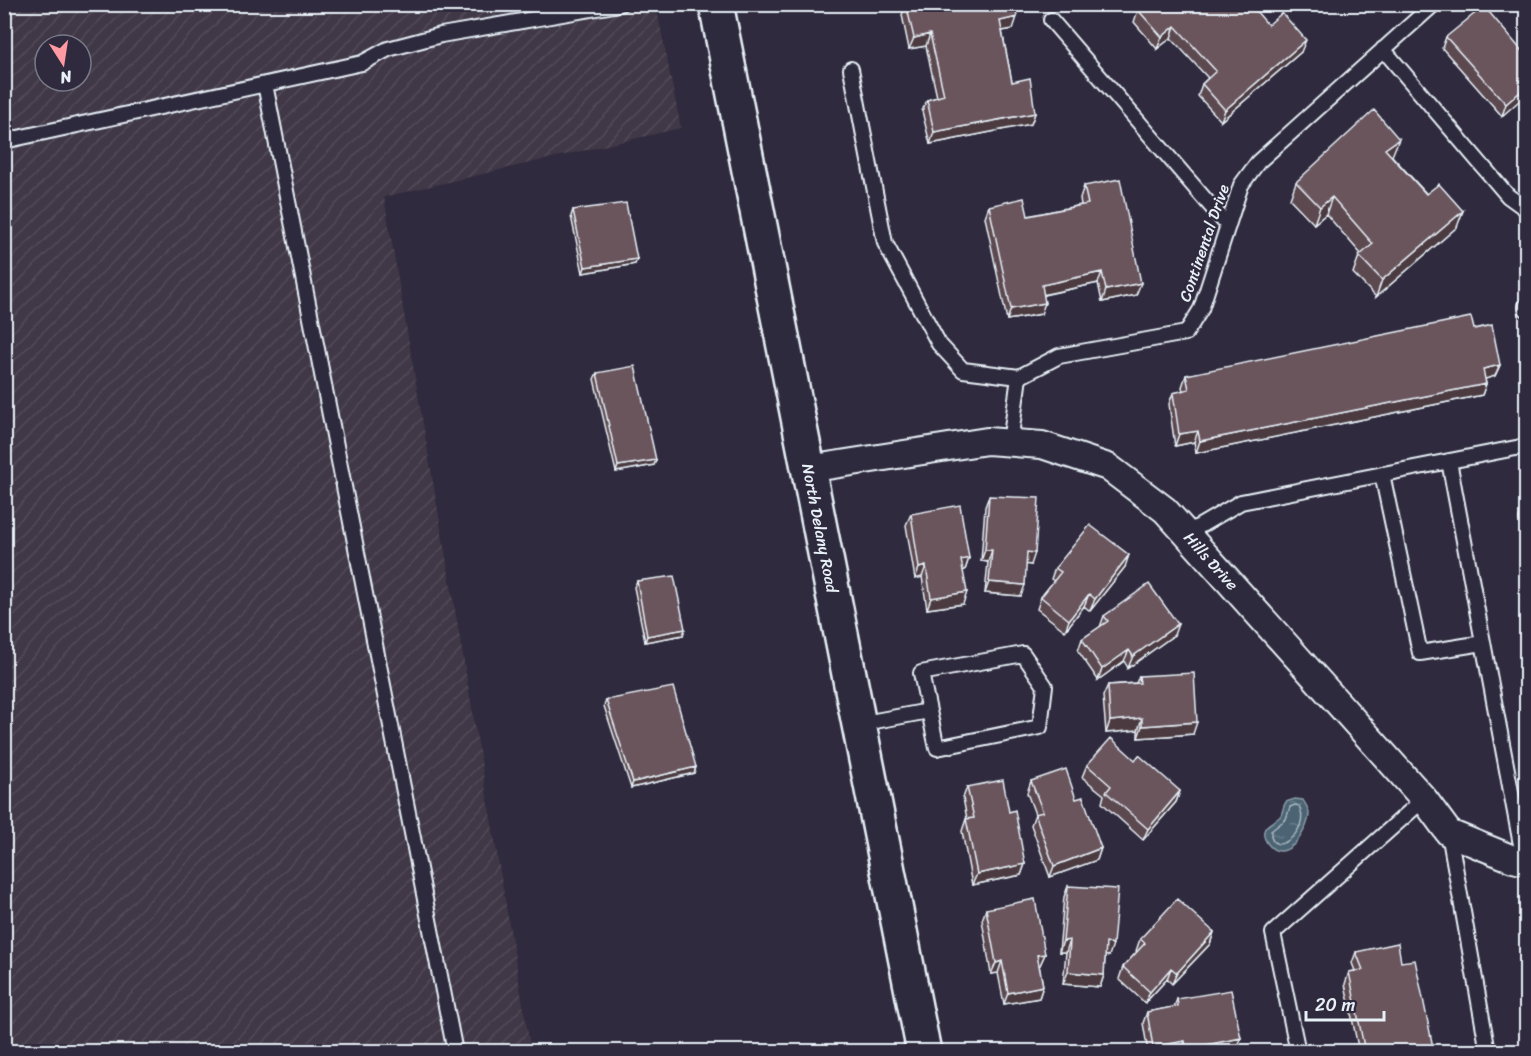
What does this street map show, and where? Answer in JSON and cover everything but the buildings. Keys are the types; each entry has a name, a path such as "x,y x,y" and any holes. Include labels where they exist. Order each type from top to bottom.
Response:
{"street":[{"name":"North Delany Road","path":"716,4 924,1052"},
{"name":"Hills Drive","path":"808,469 987,441 1042,444 1108,467 1165,510 1424,798 1449,833"},
{"path":"1449,833 1526,865"}],"lane":[{"path":"4,141 362,63 388,49 441,35 620,4"},
{"name":"Continental Drive","path":"1019,377 1059,356 1186,333 1201,309 1241,185 1258,162 1434,4"},
{"path":"1051,20 1228,226"},
{"path":"1383,49 1508,196 1527,209"},
{"path":"851,69 885,243 939,344 963,370 1019,377 1010,442"},
{"path":"265,84 455,1052"},
{"path":"1186,534 1241,502 1527,446"},
{"path":"1449,461 1526,865"},
{"path":"1382,474 1420,652 1483,643"},
{"path":"1023,654 1045,686 1040,727 937,748 929,711 921,674 1023,654"},
{"path":"859,724 929,711"},
{"path":"1298,1052 1273,933 1424,798"},
{"path":"1449,833 1488,1052"}],"shaded area":[{"path":"5,5 656,5 681,128 384,197 531,1051 5,1052"}],"water":[{"path":"1295,799 1303,800 1309,813 1305,829 1301,837 1288,849 1275,850 1265,839 1265,828 1281,815 1286,802"}]}
